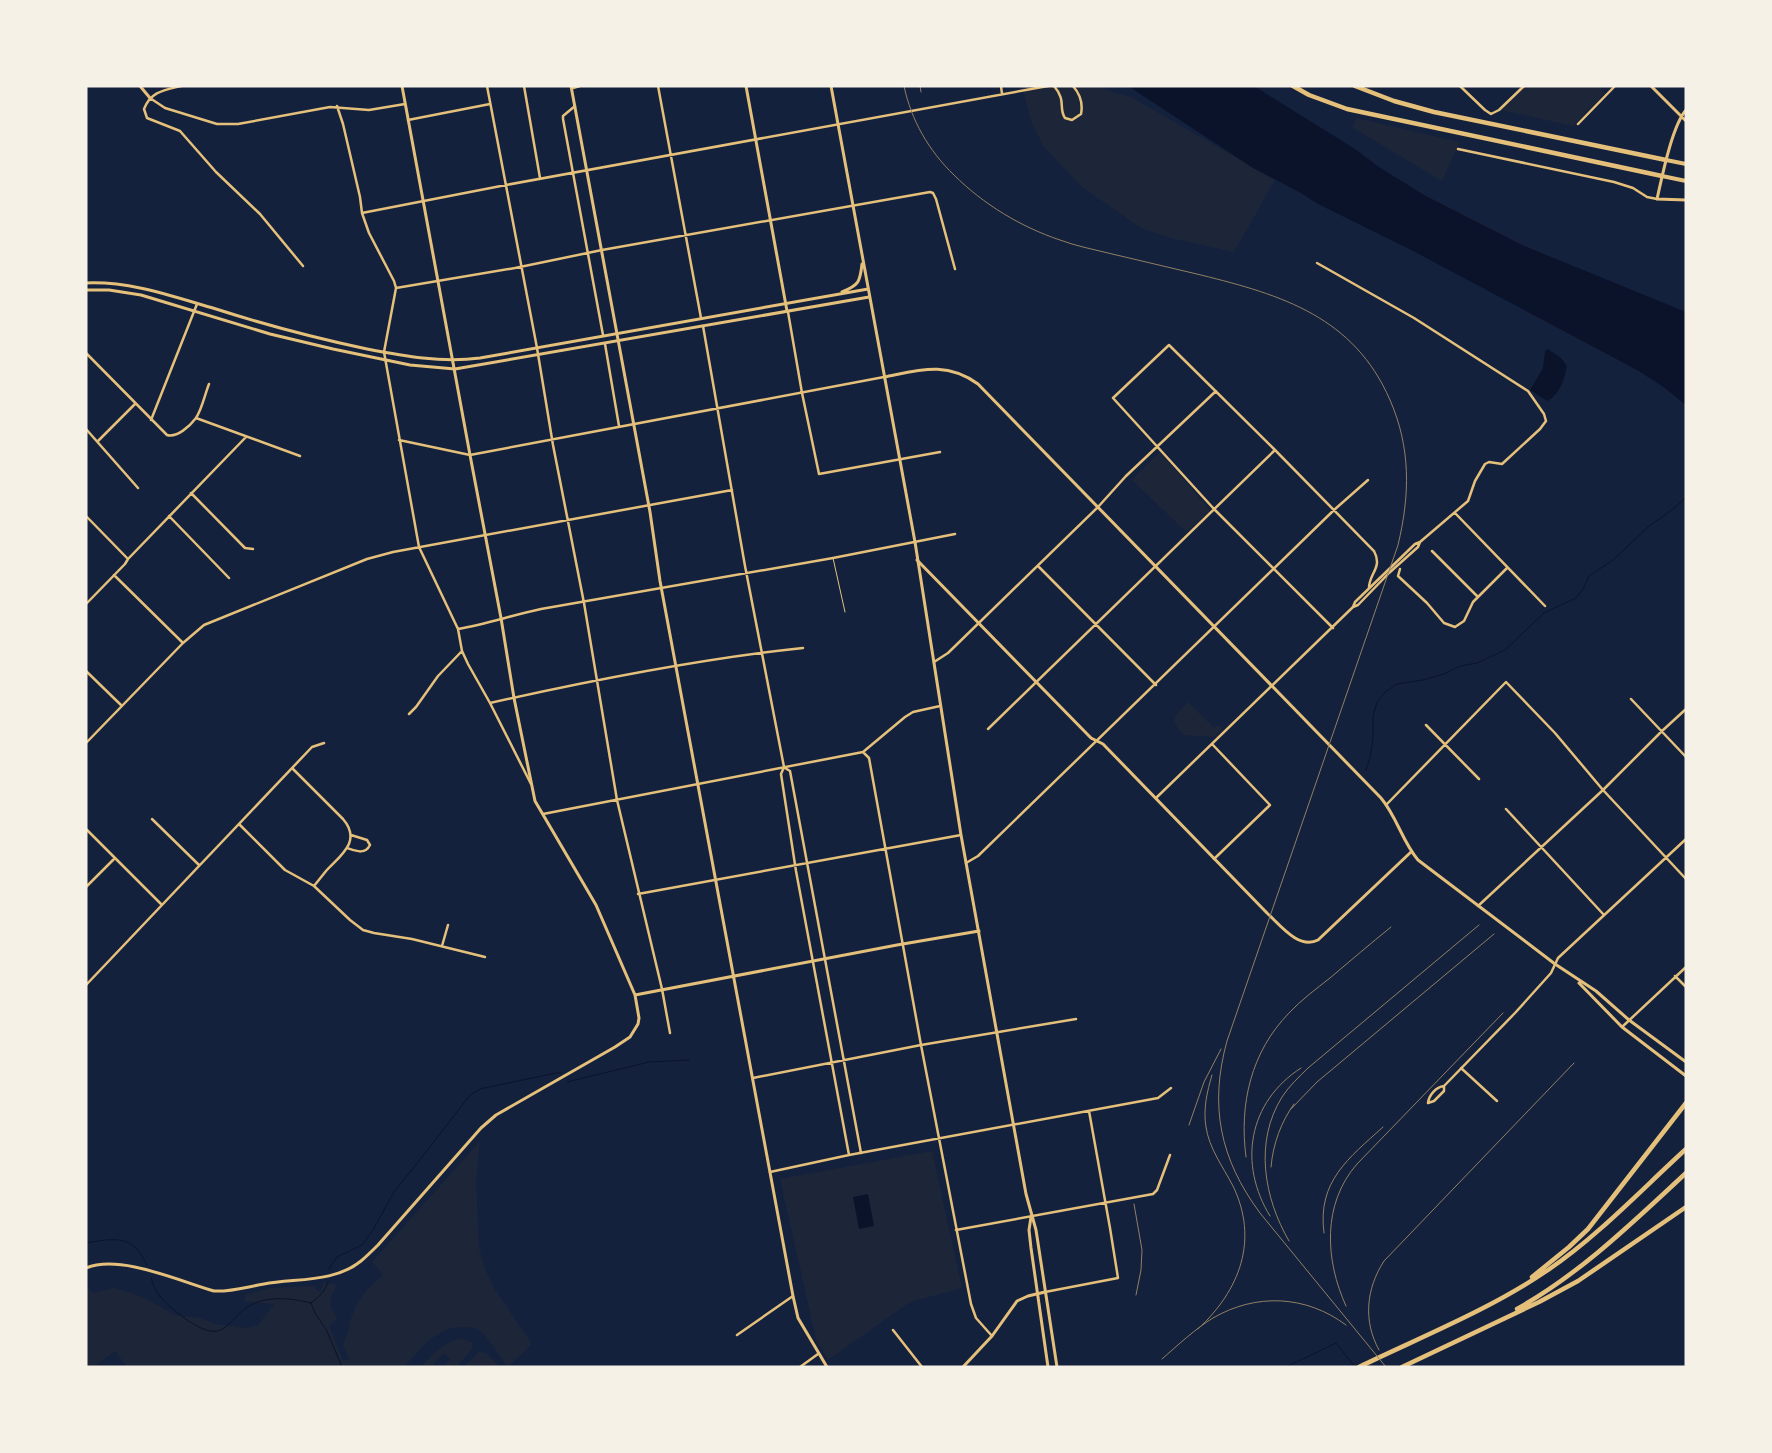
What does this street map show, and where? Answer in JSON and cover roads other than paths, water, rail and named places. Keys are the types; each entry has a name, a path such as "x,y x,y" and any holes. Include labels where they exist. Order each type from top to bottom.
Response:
{"highway":[{"path":"1293,86 1308,95 1347,109 1686,181"},
{"path":"1355,86 1394,101 1434,112 1686,164"},
{"path":"1510,1295 1588,1229 1686,1103"},
{"path":"1359,1367 1475,1314 1510,1295 1579,1247 1602,1228 1686,1149"},
{"path":"1485,1327 1544,1294 1583,1266 1686,1174"},
{"path":"1403,1366 1539,1302 1578,1281 1686,1208"}],"street":[{"path":"140,86 150,98 165,108 217,124 238,124 337,106 369,110 405,104"},
{"path":"181,86 158,92 150,98 144,108 147,118 180,130 216,172 260,214 303,266"},
{"path":"86,1268 100,1264 123,1264 214,1291 229,1292 265,1283 300,1280 339,1272 360,1262 378,1244 481,1128 496,1115 630,1037 635,1031 639,1018 634,995 596,905 536,801 531,784 514,698 502,618 422,201 402,86"},
{"path":"488,86 552,439 584,602 617,800 662,989 670,1034"},
{"path":"524,86 540,179"},
{"path":"580,86 572,87 575,106 648,506 661,588 793,1296 798,1318 827,1367"},
{"path":"658,86 701,318"},
{"path":"746,86 802,393 819,474 940,452"},
{"path":"831,86 915,542 961,836 1031,1217 1036,1230 1058,1367"},
{"path":"1001,86 1002,94"},
{"path":"362,213 1048,86"},
{"path":"1054,86 1062,96 1062,114 1072,120 1081,114 1082,109 1080,97 1073,86"},
{"path":"1460,86 1484,110 1492,114 1499,110 1524,86"},
{"path":"1578,124 1615,86"},
{"path":"1651,86 1686,121"},
{"path":"408,120 491,104"},
{"path":"337,106 343,124 362,213 369,233 396,288 384,352 419,547 458,629 462,651 468,664 531,784"},
{"path":"575,106 563,116 563,120 604,336"},
{"path":"1657,199 1666,160 1681,116 1686,110"},
{"path":"1458,149 1614,182 1633,188 1647,197 1686,200"},
{"path":"396,288 439,282 602,250 927,192 933,193 955,269"},
{"path":"839,293 857,284 860,279 863,260"},
{"path":"1156,798 1333,628 1353,607 1355,602 1415,544 1420,542 1468,501 1475,481 1485,464 1489,462 1502,464 1508,460 1546,421 1544,414 1528,391 1414,318 1317,263"},
{"path":"86,283 110,283 131,286 297,333 384,352 453,361 480,358 786,302 868,289"},
{"path":"86,290 109,290 130,293 295,340 385,361 455,369 870,297"},
{"path":"152,420 198,304"},
{"path":"703,326 746,573 784,767 781,774 795,866 849,1155"},
{"path":"604,344 620,426"},
{"path":"1333,628 1214,509 1112,398 1169,346 1374,551 1378,558 1377,567 1369,588"},
{"path":"86,353 167,435 173,436 178,434 196,418 209,384"},
{"path":"399,440 470,455 925,369 935,368 952,371 971,379 984,390 1387,804 1411,852 1430,871 1575,979 1596,991 1629,1020 1686,1062"},
{"path":"934,662 948,653 1098,507 1126,476 1216,391"},
{"path":"98,442 135,404"},
{"path":"196,418 300,456"},
{"path":"86,429 138,488"},
{"path":"86,604 246,436"},
{"path":"988,729 1275,450"},
{"path":"966,863 978,856 1334,510 1368,480"},
{"path":"86,743 196,631 212,621 367,559 419,547 732,490"},
{"path":"191,493 245,548 253,549"},
{"path":"1455,513 1545,606"},
{"path":"86,516 128,559"},
{"path":"169,516 229,578"},
{"path":"458,629 495,622 502,618 541,609 833,558 955,534"},
{"path":"1353,607 1358,605 1418,547 1420,542"},
{"path":"1432,551 1478,597"},
{"path":"917,560 1036,683 1091,738 1103,744 1214,859 1288,932 1308,943 1318,940 1411,852"},
{"path":"1038,566 1156,685"},
{"path":"1400,569 1398,576 1427,603 1444,623 1455,628 1460,625 1473,602 1507,568"},
{"path":"114,575 183,643"},
{"path":"490,703 762,652 803,648"},
{"path":"409,714 438,676 462,651"},
{"path":"86,671 122,706"},
{"path":"1387,804 1506,682 1555,733 1603,790 1686,879"},
{"path":"1632,699 1686,757"},
{"path":"543,814 863,752 913,712 940,706"},
{"path":"1478,906 1603,790 1686,709"},
{"path":"1426,725 1479,779"},
{"path":"86,985 312,747 324,743"},
{"path":"1212,744 1270,804 1214,859"},
{"path":"863,752 869,758 921,1045 973,1311 992,1336"},
{"path":"784,767 790,771 861,1153"},
{"path":"292,768 350,828 351,835 347,848 314,886"},
{"path":"1506,809 1604,915"},
{"path":"152,818 199,865"},
{"path":"239,824 285,870 314,886 363,930 412,939 485,957"},
{"path":"86,829 162,904"},
{"path":"347,848 362,851 366,850 370,845 367,840 351,835"},
{"path":"638,894 885,848 961,836"},
{"path":"1444,1086 1439,1086 1429,1097 1428,1102 1434,1101 1444,1091 1444,1086 1547,977 1558,958 1686,839"},
{"path":"86,887 115,858"},
{"path":"442,946 448,925"},
{"path":"634,995 813,960 979,931"},
{"path":"1622,1027 1686,967"},
{"path":"1675,976 1686,987"},
{"path":"1575,979 1622,1027 1686,1076"},
{"path":"752,1078 921,1045 1076,1018"},
{"path":"1461,1068 1497,1101"},
{"path":"770,1172 849,1155 1158,1098 1171,1088"},
{"path":"963,1367 992,1336 1017,1300 1036,1294 1118,1278 1088,1111"},
{"path":"956,1230 1153,1194 1158,1190 1170,1155"},
{"path":"1031,1217 1029,1230 1036,1294 1048,1367"},
{"path":"737,1335 793,1296"},
{"path":"893,1330 922,1367"},
{"path":"800,1367 818,1354"}],"lane":[{"path":"833,558 845,612"}],"waterway":[{"path":"1366,770 1373,739 1373,716 1377,702 1385,692 1397,684 1444,674 1460,666 1477,663 1505,650 1544,613 1576,598 1589,576 1613,560 1648,527 1686,497"},
{"path":"567,1082 649,1062 689,1060"},
{"path":"329,1269 337,1257 362,1245 373,1230 394,1192 470,1095 480,1089 561,1073"},
{"path":"86,1243 106,1240 130,1243 142,1256 147,1266"},
{"path":"151,1278 154,1287 163,1300 194,1325 211,1331 224,1328 248,1306 265,1300 293,1299 311,1303"},
{"path":"311,1303 321,1294 328,1282"},
{"path":"311,1303 327,1331 342,1367"},
{"path":"1286,1367 1336,1343 1355,1367"}],"railway":[{"path":"904,86 916,123 929,145 945,166 965,186 990,205 1045,235 1084,247 1260,291 1287,301 1312,314 1336,329 1357,348 1375,372 1397,418 1402,436 1406,472 1405,508 1398,545 1227,1041 1219,1088 1219,1110 1227,1152 1246,1193 1260,1213 1386,1367"},
{"path":"920,86 921,92"},
{"path":"1289,1241 1273,1207 1268,1188 1265,1151 1273,1114 1282,1097 1308,1068 1479,925"},
{"path":"1246,1157 1244,1118 1247,1098 1251,1080 1265,1044 1276,1028 1298,1004 1391,927"},
{"path":"1290,1110 1317,1082 1494,934"},
{"path":"1346,1306 1334,1270 1330,1233 1338,1197 1346,1180 1357,1164 1503,1013"},
{"path":"1189,1125 1204,1082 1221,1049"},
{"path":"1379,1350 1370,1328 1369,1305 1373,1283 1384,1261 1574,1063"},
{"path":"1270,1216 1260,1196 1254,1176 1252,1155 1254,1135 1259,1116 1269,1098 1283,1082 1301,1068"},
{"path":"1198,1329 1225,1298 1241,1263 1244,1245 1241,1206 1233,1186 1213,1150 1206,1127 1206,1101 1212,1075"},
{"path":"1271,1167 1278,1134 1294,1104"},
{"path":"1324,1233 1323,1215 1325,1199 1338,1172 1358,1149 1383,1127"},
{"path":"1134,1204 1142,1250 1141,1270 1136,1295"},
{"path":"1162,1359 1206,1322 1229,1310 1246,1304 1263,1301 1298,1303 1331,1315 1346,1325"}]}
